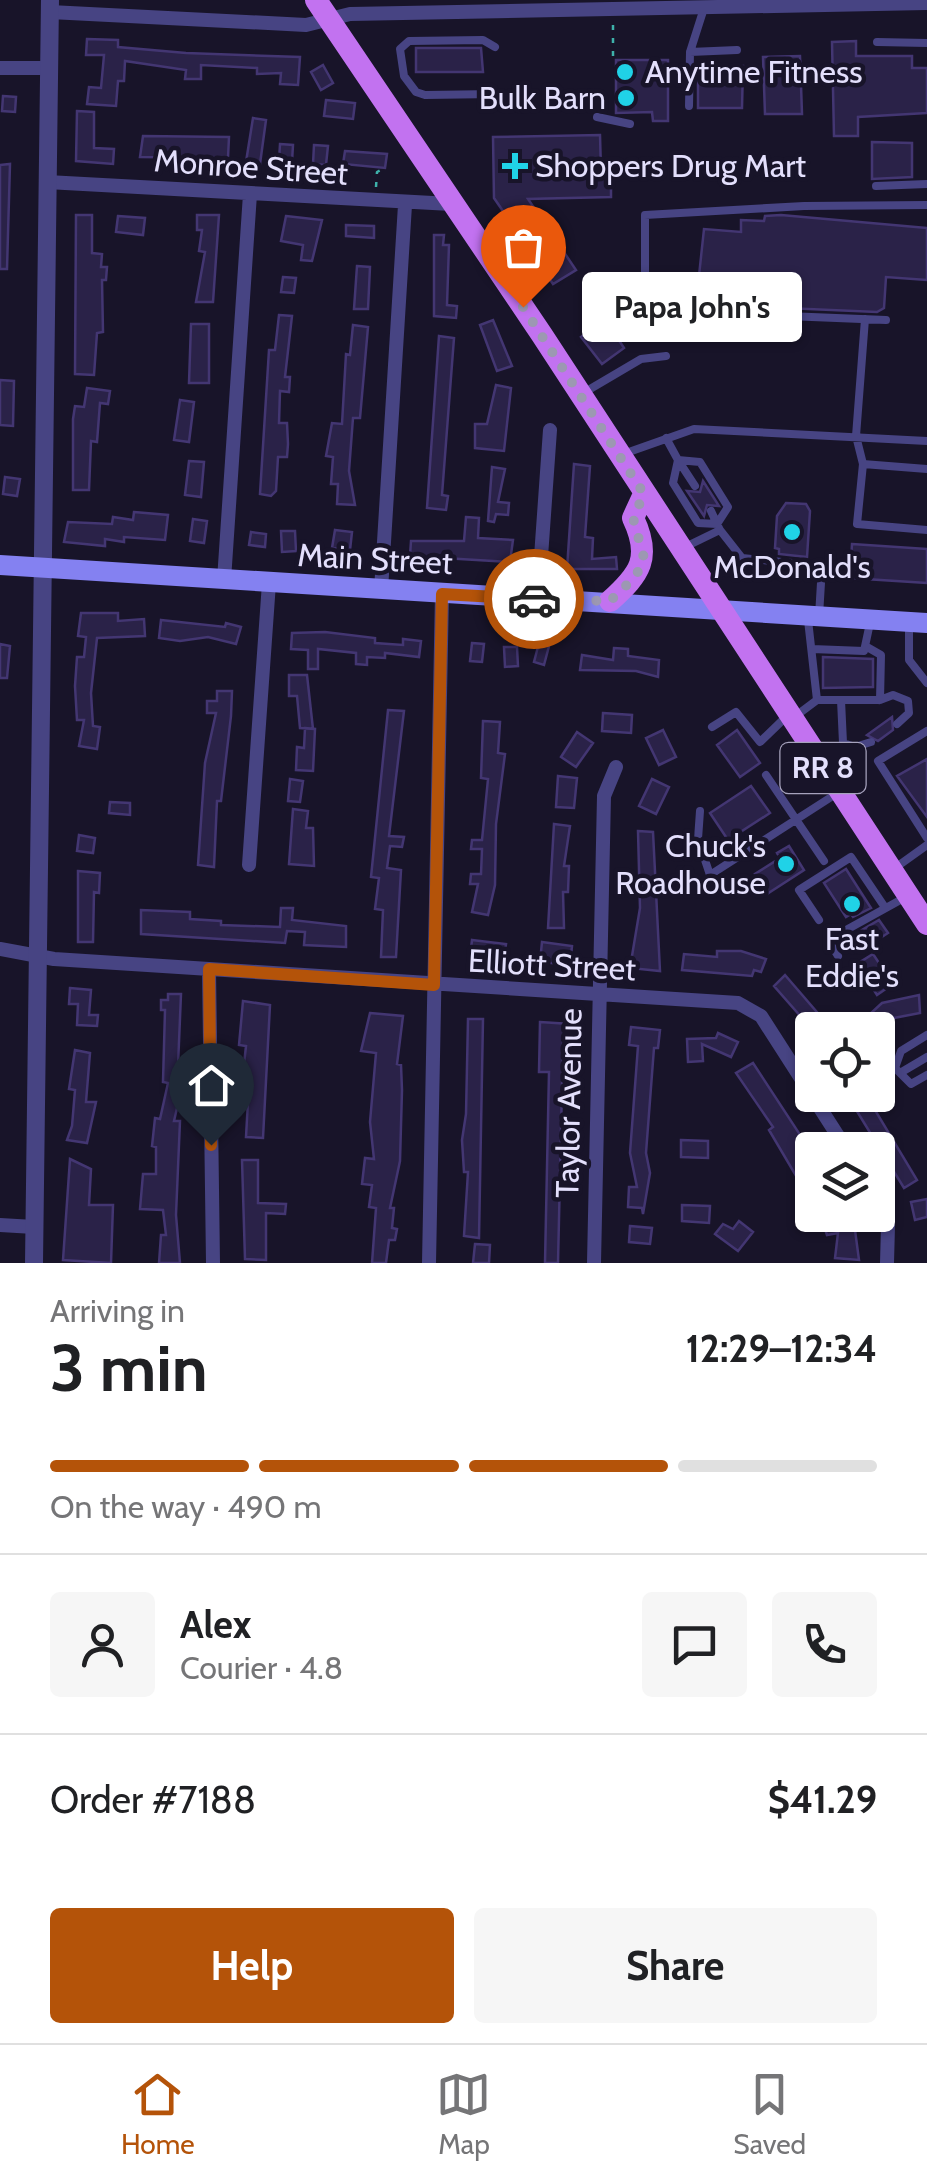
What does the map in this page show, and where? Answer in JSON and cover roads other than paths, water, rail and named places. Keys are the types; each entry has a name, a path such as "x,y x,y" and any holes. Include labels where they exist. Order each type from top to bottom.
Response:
{"main road":[{"name":"RR 8","path":"323,10 581,394 719,611 927,924"},
{"path":"610,601 642,567 644,546 633,518 644,494"},
{"name":"Main Street","path":"0,565 918,622"}],"street":[{"path":"34,1263 50,6 306,25 323,10 350,14 634,3 927,3"},
{"path":"0,68 49,68"},
{"name":"Monroe Street","path":"47,182 406,205 451,204"},
{"path":"224,580 250,194"},
{"path":"381,590 406,205"},
{"path":"538,599 550,430"},
{"path":"249,864 268,583"},
{"path":"429,1263 442,594"},
{"name":"Taylor Avenue","path":"594,1263 604,796 616,767"},
{"name":"Elliott Street","path":"0,949 209,969 738,1004 761,1016 835,1132"},
{"path":"209,969 213,1263"},
{"path":"0,1225 34,1227"},
{"path":"887,1263 888,1232"}],"lane":[{"path":"689,106 690,52 705,5"},
{"path":"495,47 483,40 409,41 400,49 400,62 416,92 496,94"},
{"path":"878,42 927,42"},
{"path":"690,52 737,50"},
{"path":"598,116 630,124"},
{"path":"876,186 927,184"},
{"path":"886,320 668,311 644,287 644,215 804,206 927,206"},
{"path":"865,319 856,436 862,464 856,524 927,530"},
{"path":"581,394 641,359 666,356"},
{"path":"619,455 694,429 927,441"},
{"path":"666,438 695,486"},
{"path":"678,460 674,483 698,523 719,527"},
{"path":"678,460 700,462 728,507 719,527 680,549"},
{"path":"862,464 927,469"},
{"path":"710,511 742,558 822,566 813,616 816,700"},
{"path":"812,650 864,651 871,618"},
{"path":"918,622 910,660 927,683"},
{"path":"867,646 881,654 880,700"},
{"path":"712,727 736,712 760,742 816,700 880,700 893,696 908,701 908,713 896,724"},
{"path":"840,700 844,743 855,747 871,742"},
{"path":"891,870 927,841 878,761 927,731"},
{"path":"766,775 824,861"},
{"path":"700,811 698,839 710,875 839,792"},
{"path":"819,920 799,890 851,856 884,906"},
{"path":"838,956 828,940 908,896"},
{"path":"927,1035 901,1051 895,1061 911,1084 927,1075"},
{"path":"900,1073 927,1056"}],"place":[{"name":"Anytime Fitness","path":"625,72"},
{"name":"Bulk Barn","path":"626,98"},
{"name":"Shoppers Drug Mart","path":"515,166"},
{"name":"Papa John's","path":"523,307"},
{"name":"McDonald's","path":"792,532"},
{"name":"Chuck's Roadhouse","path":"786,864"},
{"name":"Fast Eddie's","path":"852,904"}]}
